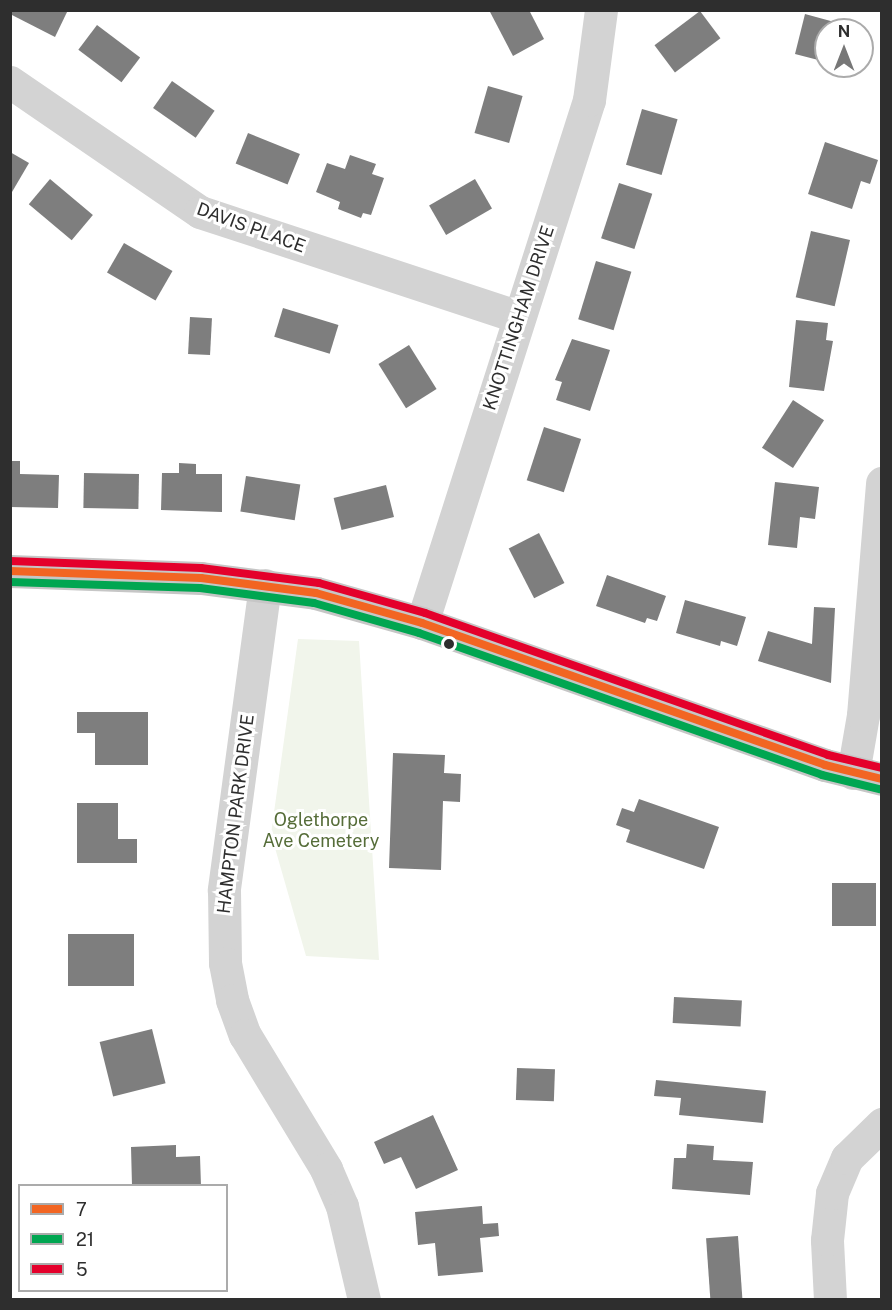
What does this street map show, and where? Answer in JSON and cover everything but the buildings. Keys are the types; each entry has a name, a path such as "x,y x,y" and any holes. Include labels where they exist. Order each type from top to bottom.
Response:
{"main road":[{"path":"10,571 201,578 316,593 422,623 867,776"}],"street":[{"name":"KNOTTINGHAM DRIVE","path":"422,623 589,100 601,10"},
{"name":"DAVIS PLACE","path":"10,82 200,212 519,317"},
{"path":"867,776 863,715 882,483"},
{"name":"HAMPTON PARK DRIVE","path":"265,585 224,890 225,963 232,999 245,1035 326,1169 342,1206 364,1299"},
{"path":"830,1299 827,1240 832,1193 847,1158 882,1124"}],"green space":[{"name":"Oglethorpe Ave Cemetery","path":"298,639 359,641 379,960 306,956 271,834"}],"transit line":[{"name":"5","path":"10,561 201,568 319,583 425,613 828,755 882,768"},
{"name":"7","path":"10,571 201,578 316,593 422,623 825,765 882,779"},
{"name":"21","path":"10,582 200,588 314,603 419,633 822,775 879,789"}]}
